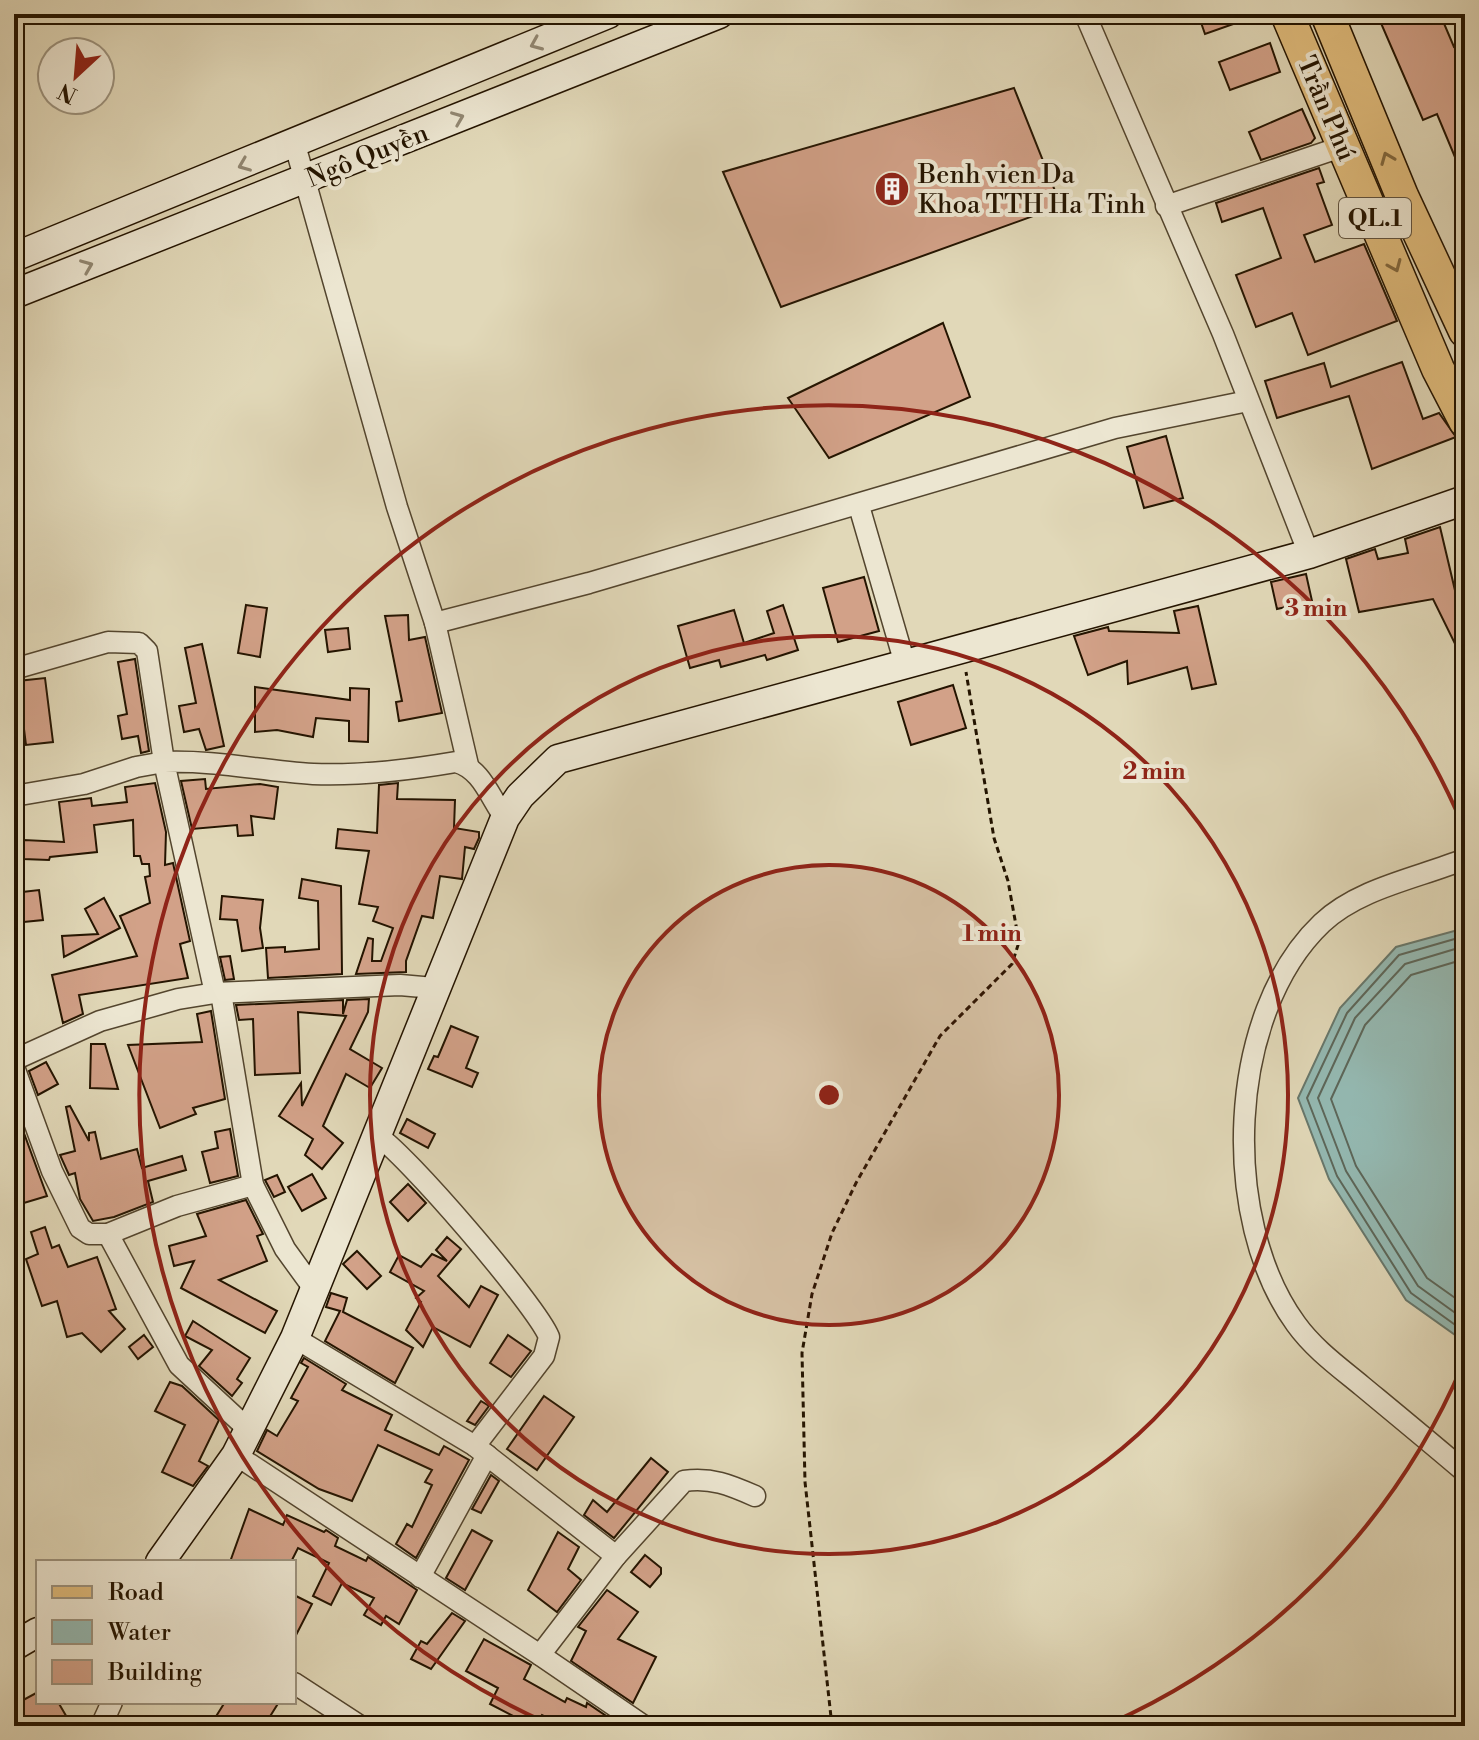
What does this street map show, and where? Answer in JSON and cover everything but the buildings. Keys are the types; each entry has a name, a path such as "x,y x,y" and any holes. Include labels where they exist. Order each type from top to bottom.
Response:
{"main road":[{"name":"Trần Phú","path":"1287,14 1438,369 1465,421"},
{"name":"Trần Phú","path":"1327,14 1402,196 1465,331"}],"street":[{"name":"Ngô Quyền","path":"14,257 295,145 608,14"},
{"name":"Ngô Quyền","path":"14,294 719,14"},
{"path":"1085,14 1223,334 1309,554"},
{"path":"295,145 397,507 435,623 468,765"},
{"path":"1166,206 1344,146"},
{"path":"435,623 589,583 859,506 1115,428 1248,401"},
{"path":"164,1560 242,1442 295,1338 505,818 520,796 558,759 1309,554 1465,500"},
{"path":"859,506 905,664"},
{"path":"14,669 108,642 139,643 147,651 164,762 218,993 253,1185 285,1249 314,1289"},
{"path":"14,796 84,784 136,767 164,762 227,762 324,774 403,770 456,762 468,765 478,774 505,818"},
{"path":"1465,859 1354,899 1323,922 1292,957 1255,1052 1245,1097 1243,1139 1246,1183 1266,1268 1297,1325 1318,1349 1465,1472"},
{"path":"14,1060 100,1021 218,993 400,985 434,988"},
{"path":"14,1067 52,1171 76,1221 89,1234 108,1234 177,1206 253,1185"},
{"path":"376,1135 396,1149 475,1240 532,1309 549,1337 544,1356 481,1451 420,1577"},
{"path":"108,1234 179,1365 242,1442 420,1577 644,1726"},
{"path":"295,1338 481,1451 616,1556"},
{"path":"540,1655 616,1556 684,1481 701,1478 723,1482 755,1496"},
{"path":"14,1646 36,1633"},
{"path":"296,1684 360,1726"},
{"path":"101,1726 111,1704"}],"path":[{"path":"832,1726 805,1482 802,1353 812,1294 832,1233 856,1183 940,1036 1012,964 1019,942 975,737 965,648"}],"water":[{"path":"1465,928 1465,1342 1406,1300 1329,1179 1298,1098 1340,1008 1396,947"}],"place":[{"name":"Benh vien Da Khoa TTH Ha Tinh","path":"892,189"}]}
